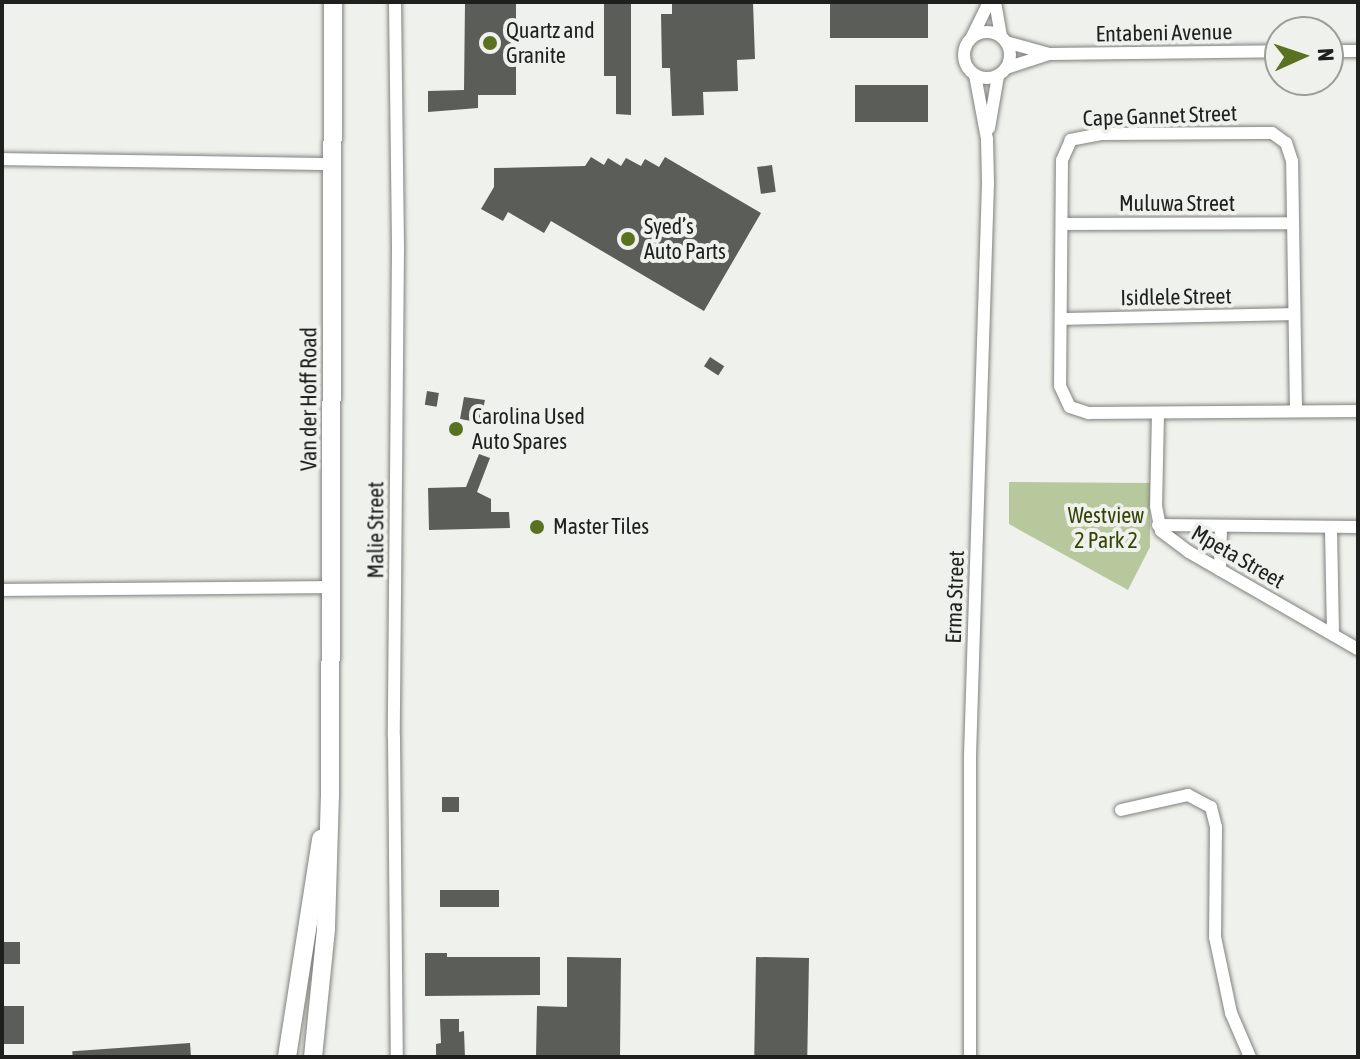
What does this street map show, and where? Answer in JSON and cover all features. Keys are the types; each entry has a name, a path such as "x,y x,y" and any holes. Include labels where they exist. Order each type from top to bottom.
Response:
{"main road":[{"name":"Van der Hoff Road","path":"313,1057 326,928 330,797 333,2"},
{"name":"Van der Hoff Road","path":"287,1057 315,869 330,797"}],"street":[{"name":"Malie Street","path":"395,2 398,248 394,737 397,1057"},
{"path":"992,2 1010,57 1002,72 975,75 963,57 992,2"},
{"path":"972,37 987,32 1004,39"},
{"name":"Entabeni Avenue","path":"1004,39 1049,54 1264,51"},
{"name":"Entabeni Avenue","path":"1002,72 1049,54"},
{"name":"Erma Street","path":"987,139 1002,72"},
{"name":"Erma Street","path":"970,1057 970,756 985,370 987,139 975,75"},
{"name":"Cape Gannet Street","path":"1296,410 1289,151 1280,137 1262,133 1077,136 1065,148 1062,160 1060,386 1065,402 1089,413 1358,411"},
{"path":"2,159 333,164"},
{"name":"Muluwa Street","path":"1062,224 1292,223"},
{"name":"Isidlele Street","path":"1061,319 1292,314"},
{"path":"1158,413 1158,525 1358,527"},
{"name":"Mpeta Street","path":"1158,525 1167,538 1358,649"},
{"path":"1220,570 1221,527"},
{"path":"1331,529 1333,635"},
{"path":"2,590 332,587"},
{"path":"1121,810 1188,795 1198,797 1211,807 1216,827 1215,937 1231,1013 1250,1057"}],"green space":[{"name":"Westview 2 Park 2","path":"1009,482 1150,483 1150,547 1128,590 1009,524"}],"building":[{"name":"Quartz and Granite","path":"465,2 516,2 516,95 478,95 478,108 428,112 428,91 464,90"},
{"path":"604,2 631,2 631,115 616,114 616,76 604,76"},
{"path":"672,2 753,2 755,59 737,60 738,91 703,92 704,115 672,116 670,68 662,68 661,14 672,14"},
{"path":"830,2 928,2 928,38 830,38"},
{"path":"855,85 928,85 928,122 855,122"},
{"path":"591,157 604,165 608,158 621,166 626,158 641,166 645,159 659,167 665,157 761,213 704,311 551,221 544,233 508,212 503,221 481,209 494,187 494,168 585,166"},
{"path":"772,165 776,192 761,194 757,167"},
{"path":"710,357 724,366 718,375 704,366"},
{"path":"427,391 439,393 437,407 425,405"},
{"path":"464,397 485,400 483,409 490,411 488,424 460,419"},
{"path":"479,454 490,458 477,492 491,499 491,512 509,512 510,528 429,530 428,488 466,487"},
{"path":"442,797 459,797 459,812 442,812"},
{"path":"440,890 499,890 499,907 440,907"},
{"path":"4,942 20,942 20,964 4,964"},
{"path":"425,953 447,953 447,957 540,957 540,995 425,996"},
{"path":"567,957 621,958 620,1057 536,1057 537,1006 567,1007"},
{"path":"756,957 809,958 807,1057 754,1057"},
{"path":"2,1006 24,1006 24,1044 2,1044"},
{"path":"440,1019 459,1019 459,1032 464,1031 465,1057 436,1057 436,1044 441,1043"},
{"path":"190,1043 191,1057 73,1057 72,1051"}],"place":[{"name":"Quartz and Granite","path":"490,43"},
{"name":"Syed’s Auto Parts","path":"628,239"},
{"name":"Carolina Used Auto Spares","path":"456,429"},
{"name":"Master Tiles","path":"537,527"}]}
